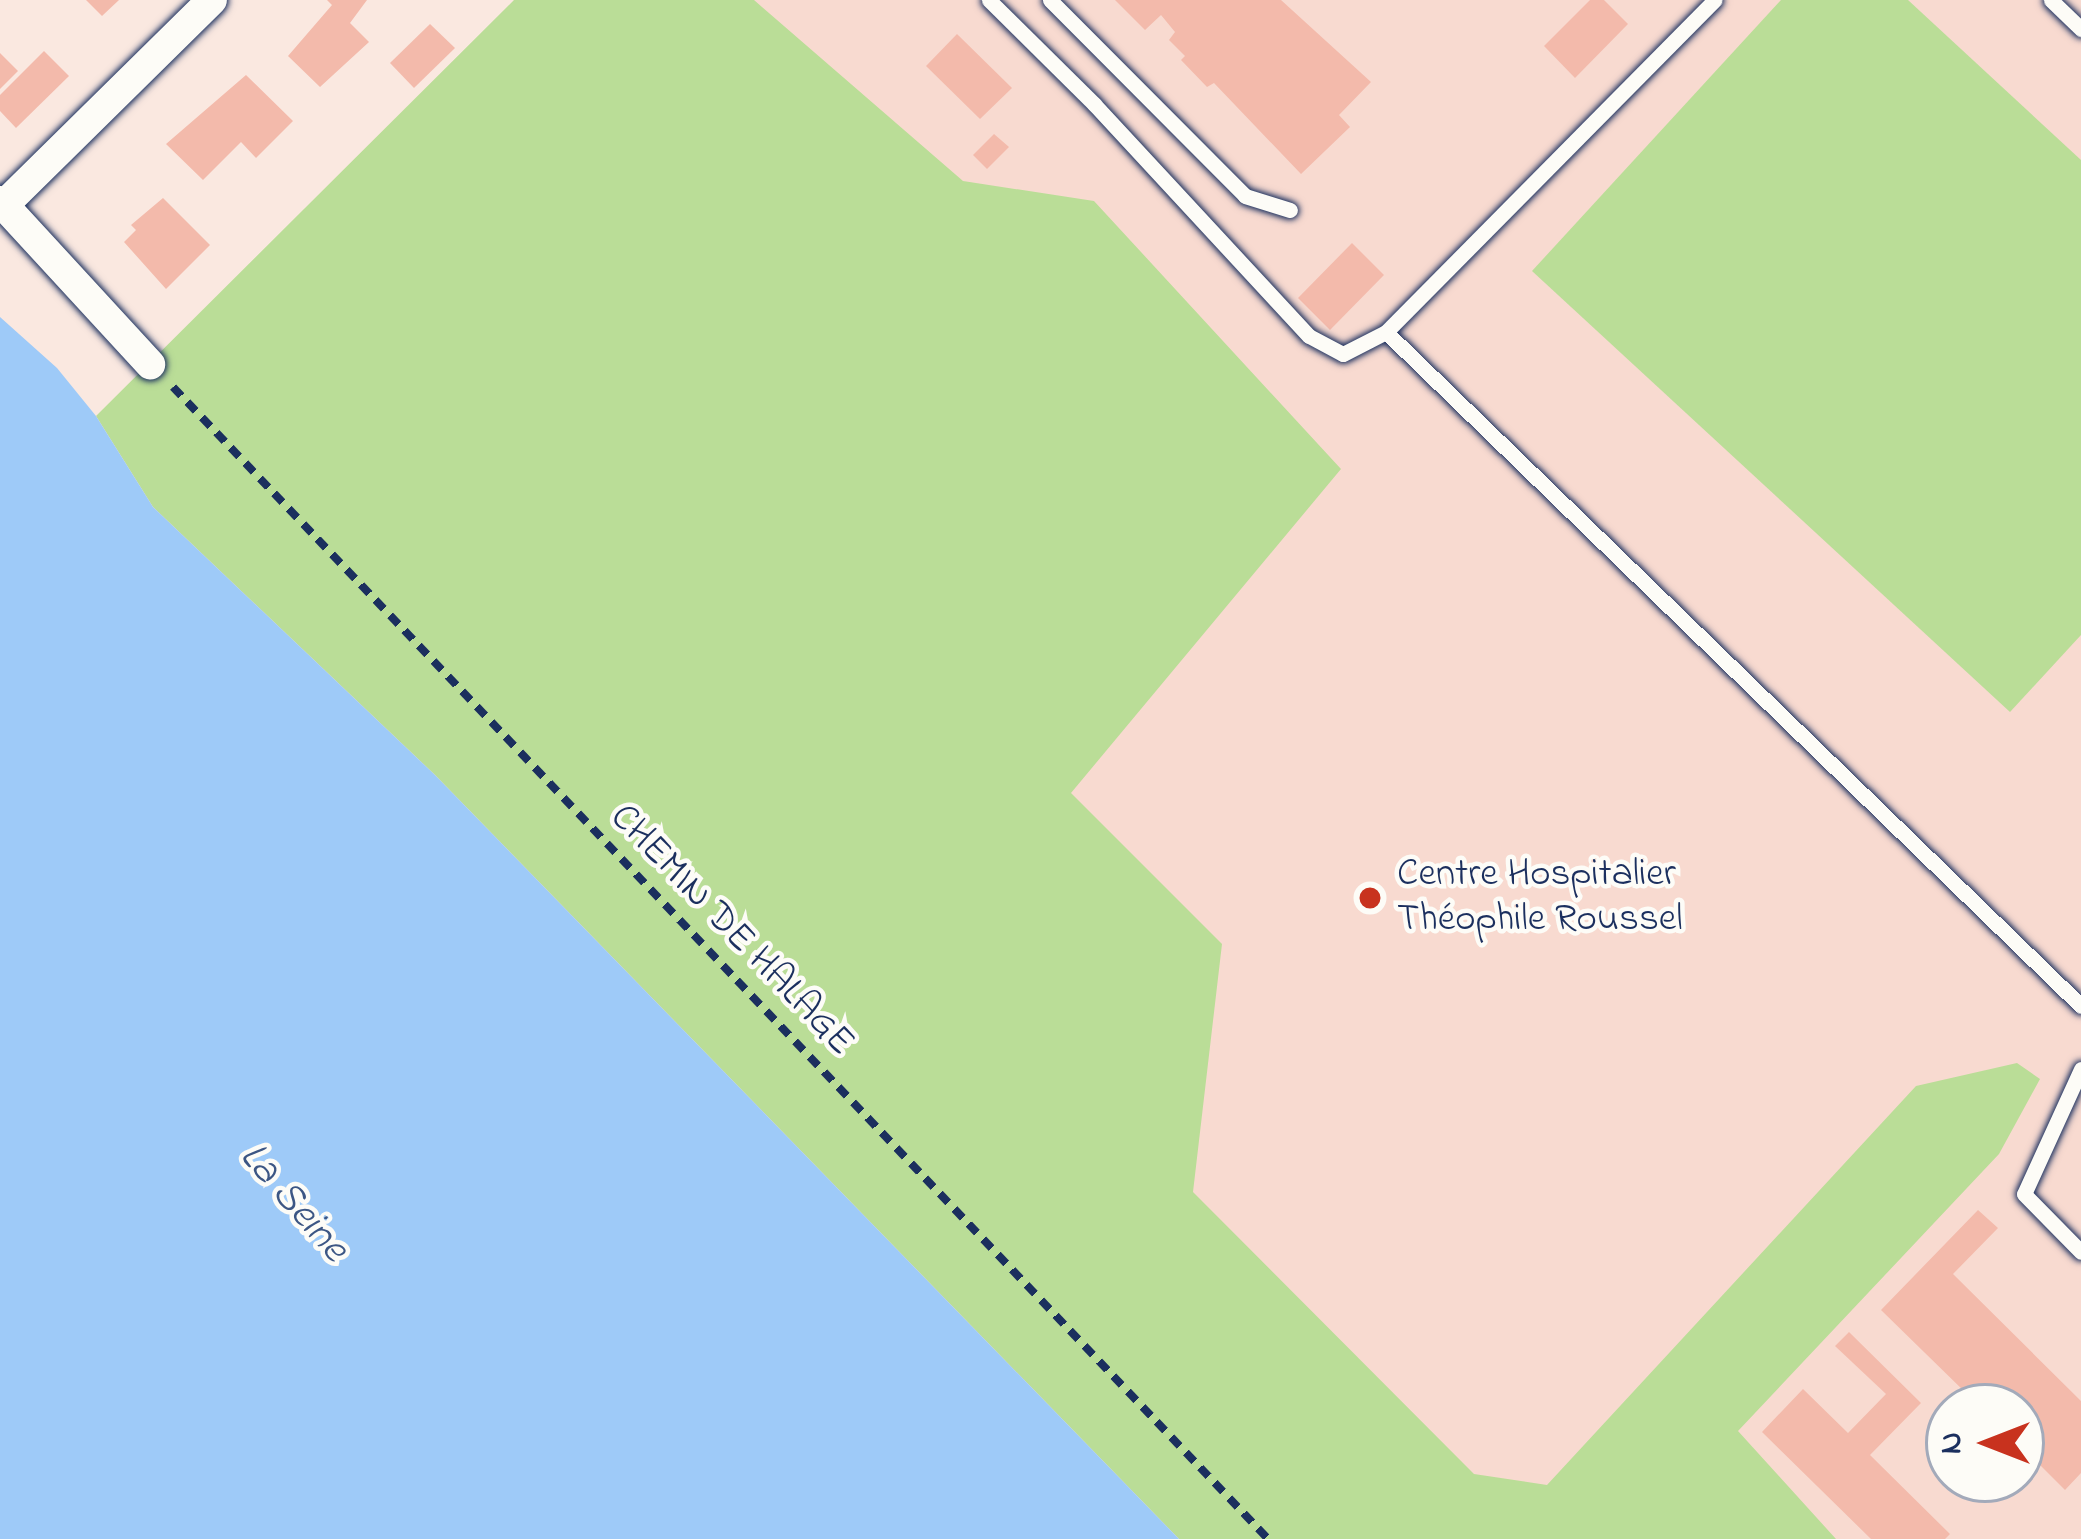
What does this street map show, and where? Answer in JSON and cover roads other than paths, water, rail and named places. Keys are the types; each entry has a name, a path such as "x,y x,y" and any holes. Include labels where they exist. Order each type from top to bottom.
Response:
{"street":[{"path":"150,364 2,203 212,0"}],"lane":[{"path":"989,0 1094,104 1310,336 1343,354 1386,332 1714,0"},
{"path":"1049,0 1246,196 1290,210"},
{"path":"2056,2 2081,29"},
{"path":"1386,332 2081,1006"},
{"path":"2081,1069 2024,1194 2081,1252"}],"water":[{"name":"La Seine","path":"0,317 57,368 96,416 153,507 435,775 1179,1539 0,1539"}],"place":[{"name":"Centre Hospitalier Théophile Roussel","path":"1370,898"}]}
